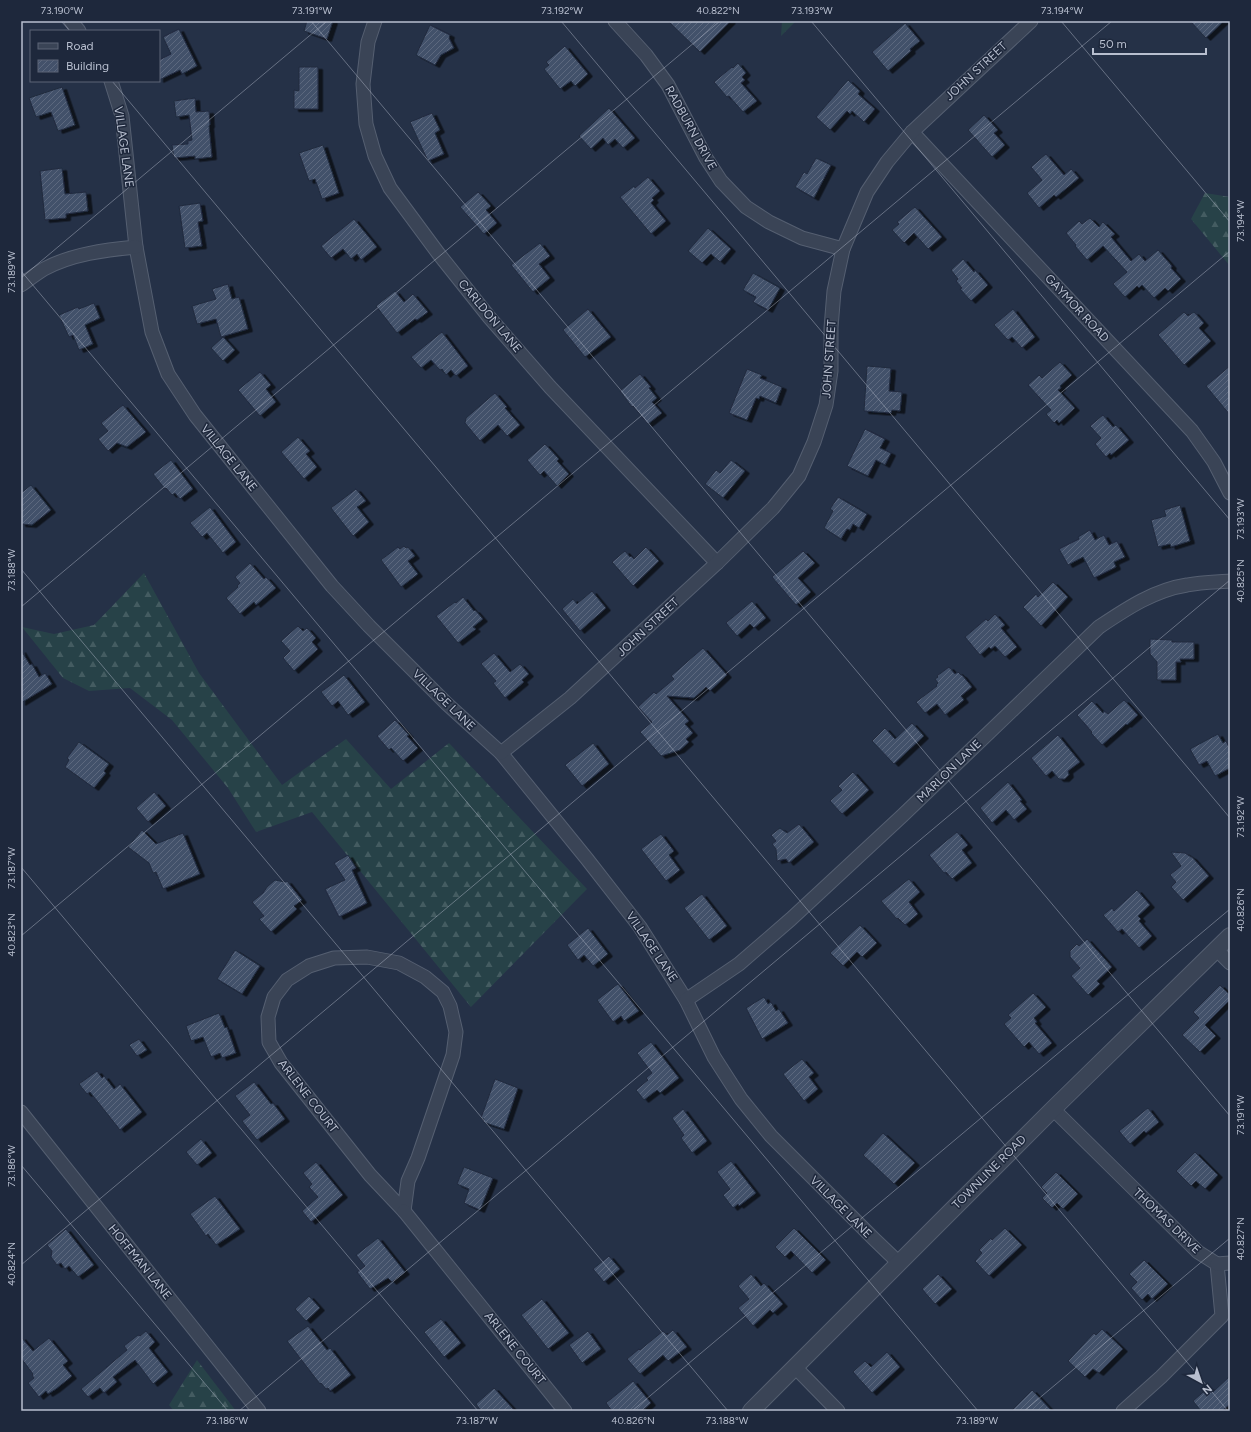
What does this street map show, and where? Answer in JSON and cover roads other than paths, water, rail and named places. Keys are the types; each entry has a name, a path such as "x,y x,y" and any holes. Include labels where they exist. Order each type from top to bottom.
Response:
{"street":[{"path":"71,21 78,30"},
{"name":"CARLDON LANE","path":"375,21 368,42 363,84 366,124 375,156 390,188 442,259 544,381 717,564"},
{"name":"RADBURN DRIVE","path":"616,21 646,55 668,85 706,158 721,181 746,207 769,222 802,238 844,249"},
{"name":"JOHN STREET","path":"501,753 570,698 717,564 773,508 799,476 814,442 826,406 831,371 831,328 834,291 844,249 867,192 887,162 912,132 1031,21"},
{"name":"VILLAGE LANE","path":"110,82 122,116 136,247 152,332 168,374 195,415 332,586 369,626 441,698 501,753 640,927 686,1000 714,1057 741,1099 771,1136 899,1262"},
{"name":"GAYMOR ROAD","path":"912,132 1192,430 1214,462 1230,494"},
{"path":"21,285 44,269 71,258 108,250 136,247"},
{"name":"MARLON LANE","path":"686,1000 739,964 791,919 902,816 1099,627 1129,607 1156,593 1186,585 1230,581"},
{"name":"TOWNLINE ROAD","path":"751,1411 1053,1109 1230,936"},
{"path":"1216,949 1230,963"},
{"name":"ARLENE COURT","path":"404,1211 408,1181 418,1158 454,1055 456,1032 450,1006 443,992 425,977 399,963 367,956 334,958 310,966 287,980 274,997 268,1017 269,1042 281,1063 365,1169 404,1211 565,1411"},
{"name":"THOMAS DRIVE","path":"1053,1109 1198,1252 1224,1263 1226,1316 1123,1411"},
{"name":"HOFFMAN LANE","path":"21,1112 259,1411"},
{"path":"795,1367 838,1411"}]}
